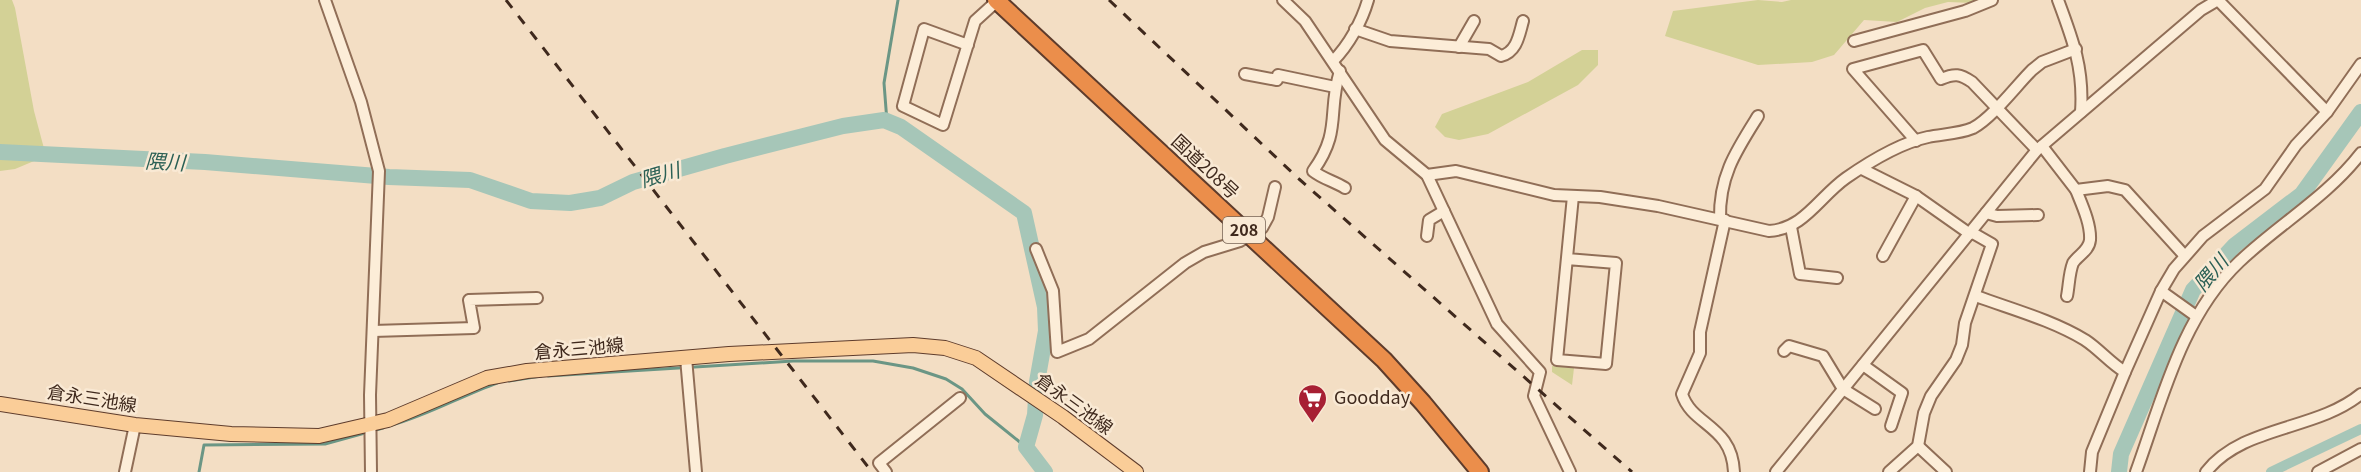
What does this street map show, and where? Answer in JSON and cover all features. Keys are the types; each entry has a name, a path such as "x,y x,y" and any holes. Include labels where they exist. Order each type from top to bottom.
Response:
{"highway":[{"name":"国道208号","path":"997,0 1384,360 1480,472"}],"main road":[{"name":"倉永三池線","path":"0,404 135,425 295,437 319,436 372,424 414,411 487,378 527,371 686,358 913,345 945,348 976,358 1010,379 1136,472"}],"street":[{"path":"325,0 361,102 380,171 373,331 371,472"},
{"path":"968,45 924,29 903,106 943,125 968,45 975,21 997,0"},
{"path":"1283,0 1305,21 1385,140 1427,175 1497,324 1540,372 1534,396 1570,472"},
{"path":"1333,61 1342,51 1368,0"},
{"path":"1854,41 1965,11 1992,0"},
{"path":"2058,0 2076,49 2083,84 2081,112"},
{"path":"1776,472 2040,148 2201,10 2218,0 2327,112"},
{"path":"1459,46 1474,21"},
{"path":"1354,29 1390,41 1489,49 1501,56 1508,54 1514,48 1523,21"},
{"path":"1427,175 1456,171 1554,195 1658,206 1769,231 1791,227 1801,221 1826,193 1862,169 1916,141 1974,127 2042,62 2076,49"},
{"path":"1916,141 1853,69 1923,50 1941,79 1953,74 1962,75 2040,148 2076,190 2086,219 2090,240 2087,249 2075,260 2071,269 2067,296"},
{"path":"2090,472 2092,452 2125,372 2161,291 2184,255 2203,236 2265,189 2296,145 2327,112 2361,64"},
{"path":"1340,70 1335,87 1330,143 1313,171 1322,178 1331,179 1345,188"},
{"path":"1245,74 1277,80 1278,75 1335,87"},
{"path":"1734,472 1734,461 1722,436 1685,402 1682,394 1700,352 1700,332 1722,219 1719,202 1731,158 1758,116"},
{"path":"2136,472 2193,314 2238,263 2267,236 2335,184 2361,153"},
{"path":"1862,169 1916,196 1970,233 1992,244 1965,323 1962,345 1956,360 1931,396 1924,413 1918,446 1889,472"},
{"path":"2076,190 2108,186 2126,190 2184,255"},
{"path":"1036,249 1053,291 1057,352 1089,339 1185,263 1250,236 1262,228 1268,217 1275,187"},
{"path":"1567,259 1616,262 1606,364 1557,360 1573,196"},
{"path":"1883,256 1916,196"},
{"path":"1427,236 1429,220 1444,211"},
{"path":"1986,213 1997,216 2038,215"},
{"path":"1791,227 1800,274 1837,278"},
{"path":"2161,291 2193,314"},
{"path":"1976,296 2086,341 2125,372"},
{"path":"373,331 474,328 469,300 537,298"},
{"path":"1784,351 1789,346 1823,356 1843,389 1875,410"},
{"path":"686,358 696,472"},
{"path":"1863,366 1902,393 1891,426"},
{"path":"2206,472 2225,454 2242,444 2310,420 2361,394"},
{"path":"886,472 879,463 960,398"},
{"path":"125,472 135,425"},
{"path":"1918,446 1946,472"},
{"path":"2318,472 2335,468 2361,449"}],"shaded area":[{"path":"0,0 12,0 15,8 34,111 46,156 15,169 0,171"},
{"path":"1758,0 1782,2 1791,0 1981,0 1973,3 1948,2 1925,8 1897,22 1864,20 1834,55 1812,62 1758,65 1665,36 1673,11"},
{"path":"1582,50 1598,50 1598,65 1578,85 1488,134 1459,140 1445,137 1435,127 1442,114 1528,82"},
{"path":"1552,366 1574,368 1572,385 1552,372"}],"waterway":[{"path":"887,122 884,83 898,0"},
{"name":"隈川","path":"2119,472 2121,454 2193,290 2235,245 2302,194 2361,112"},
{"name":"隈川","path":"0,152 205,162 389,177 470,180 531,201 570,203 600,198 633,182 725,156 843,126 884,120 901,127 1024,213 1045,307 1046,331 1037,382 1035,415 1026,447 1045,472"},
{"path":"548,376 793,361 873,361 913,368 946,379 962,389 985,414 1026,447"},
{"path":"509,381 541,376"},
{"path":"392,425 497,383"},
{"path":"199,472 204,445 325,444 383,428"},
{"path":"2271,472 2361,429"}],"railway":[{"path":"506,0 872,472"},
{"path":"1109,0 1299,179 1632,472"}],"place":[{"name":"Goodday","path":"1313,424"}]}
